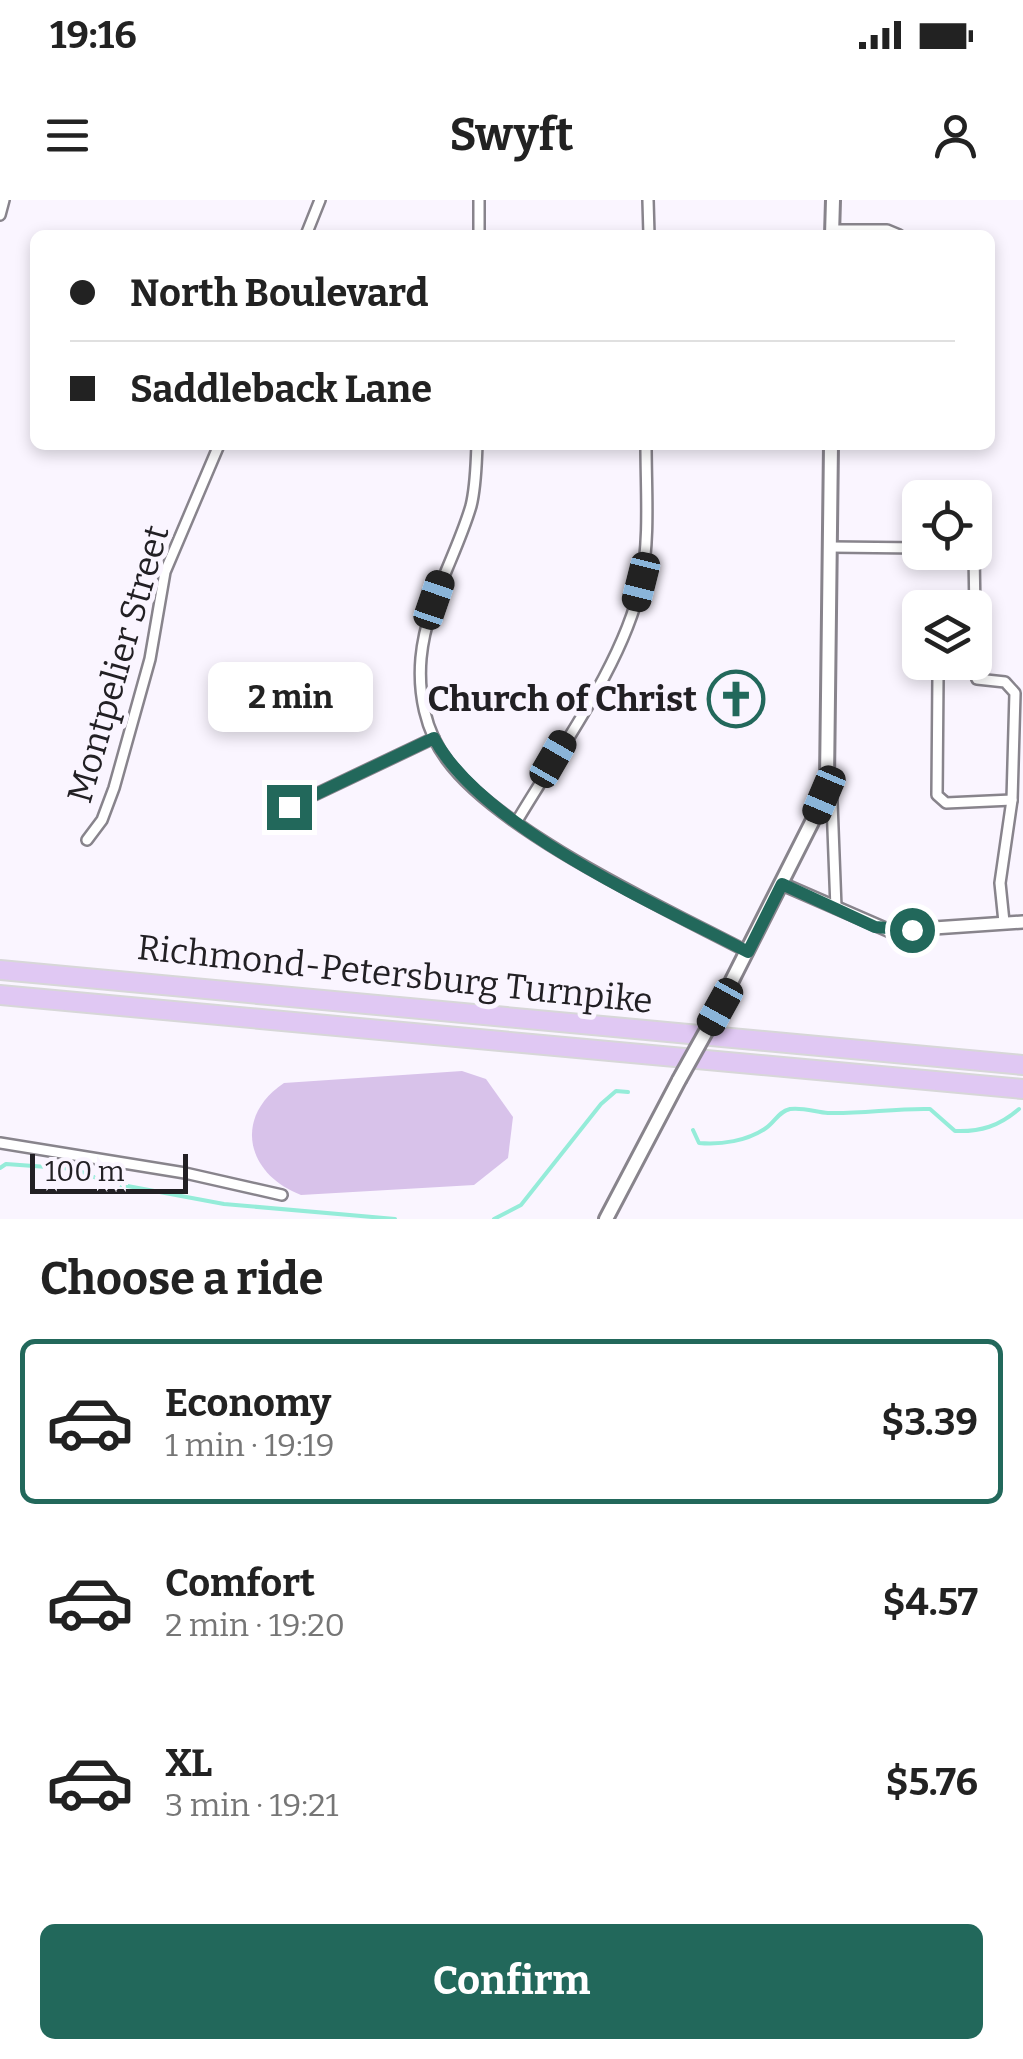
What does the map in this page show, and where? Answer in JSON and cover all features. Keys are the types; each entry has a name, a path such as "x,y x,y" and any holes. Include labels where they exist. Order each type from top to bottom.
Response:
{"highway":[{"name":"Richmond-Petersburg Turnpike","path":"0,970 1023,1065"},
{"name":"Richmond-Petersburg Turnpike","path":"0,995 1023,1089"}],"main road":[{"path":"832,200 832,230"},
{"path":"606,1219 720,1007 824,795 830,754 831,450"}],"street":[{"path":"0,215 4,200"},
{"path":"308,230 320,200"},
{"path":"479,200 479,230"},
{"path":"648,200 649,230"},
{"name":"Montpelier Street","path":"87,840 102,820 114,788 150,659 165,572 217,450"},
{"path":"476,450 471,504 434,600 422,658 423,704 434,738 472,788 518,821 601,873 748,952"},
{"path":"518,821 607,666 635,605 647,532 646,450"},
{"path":"831,547 902,548"},
{"path":"938,680 937,795 946,802 1012,800"},
{"path":"991,680 1005,682 1016,693 1012,800 1001,871 1004,922"},
{"path":"289,807 434,738"},
{"path":"830,754 836,908"},
{"path":"782,884 890,931 1023,922"},
{"path":"0,1143 185,1173 282,1195"}],"shaded area":[{"path":"462,1071 486,1079 513,1117 508,1158 474,1185 301,1195 282,1186 258,1159 252,1128 257,1112 284,1083"}],"waterway":[{"path":"494,1219 521,1205 601,1104 616,1091 628,1092"},
{"path":"693,1130 699,1143 725,1143 759,1132 790,1109 828,1113 930,1109 955,1131 964,1131 989,1127 1019,1109"},
{"path":"0,1168 6,1164 75,1169 106,1182 224,1204 395,1219"}],"place":[{"name":"Church of Christ","path":"736,699"}],"route":[{"path":"289,807 434,738 456,771 490,803 601,873 748,952 782,884 875,927 912,930"}]}
